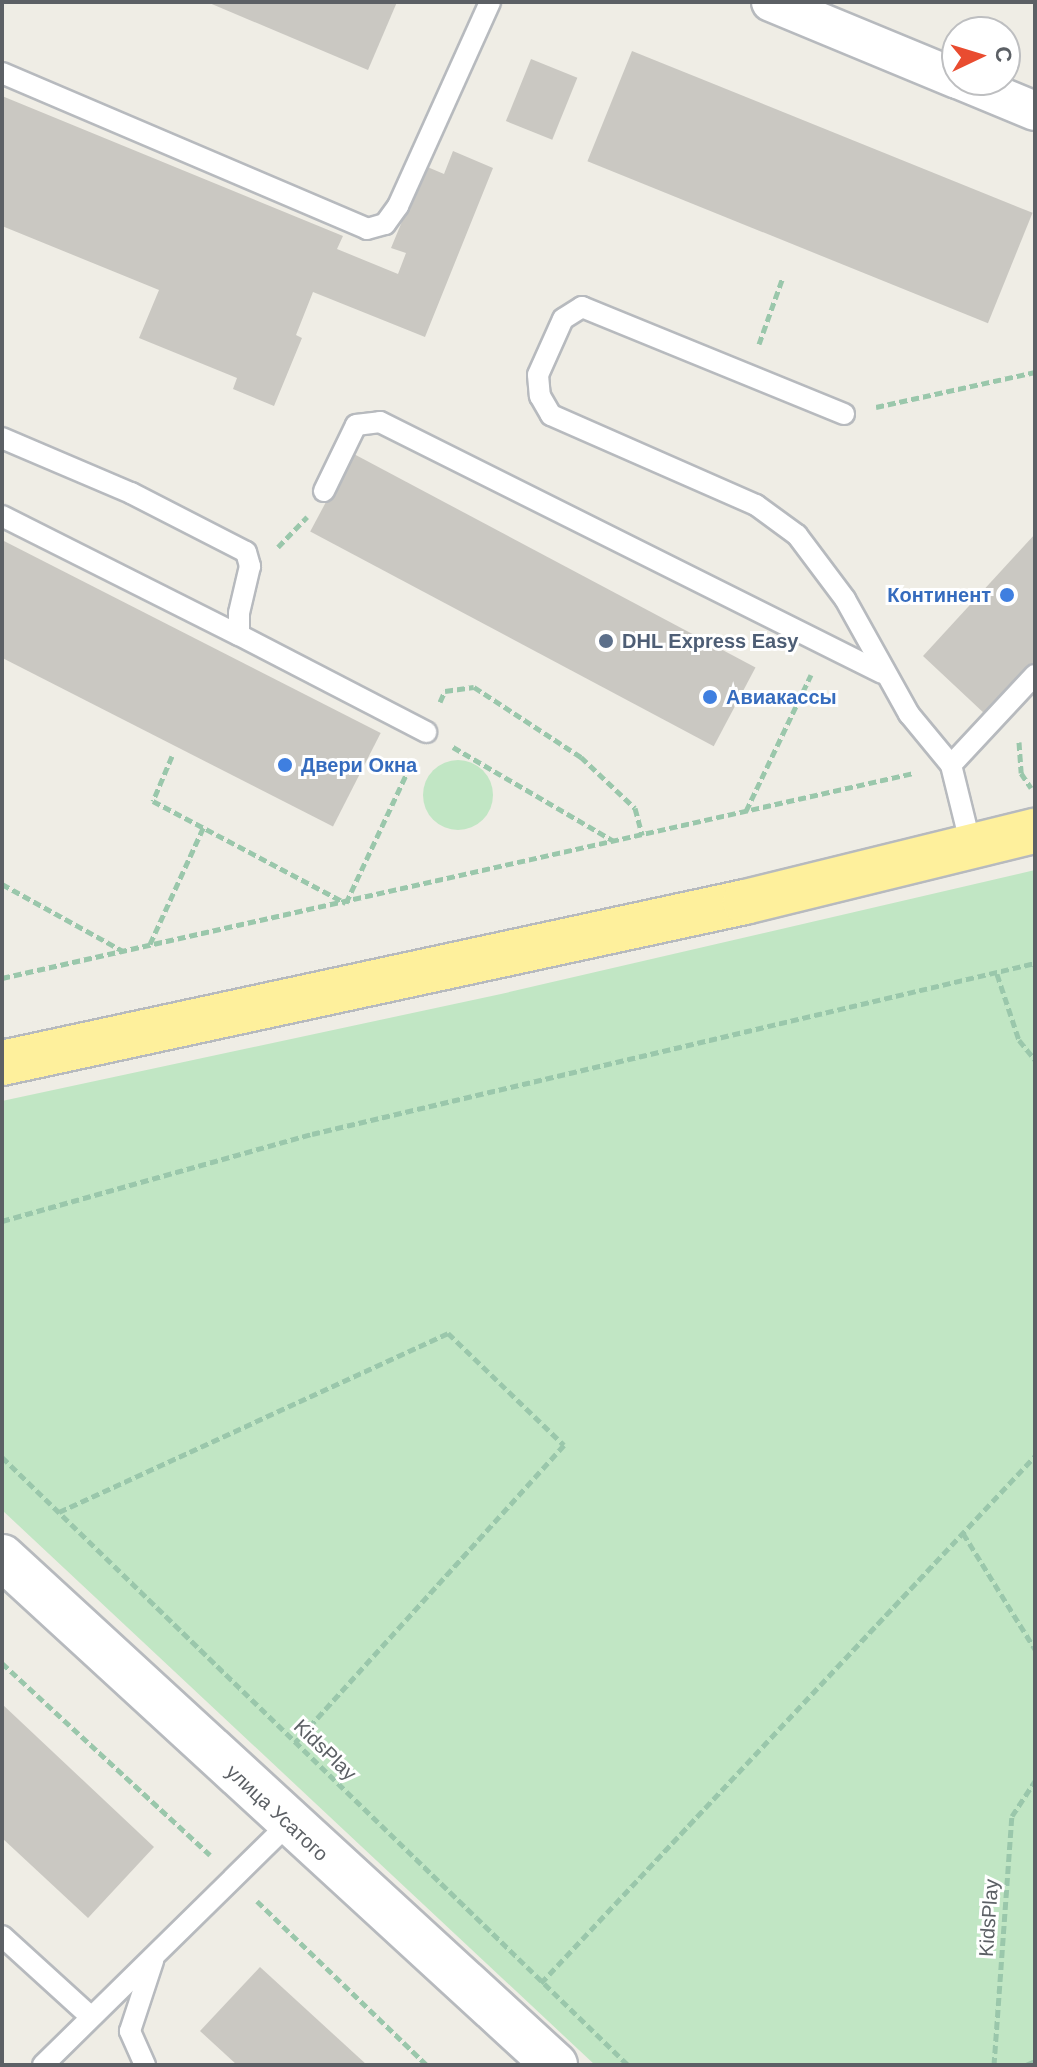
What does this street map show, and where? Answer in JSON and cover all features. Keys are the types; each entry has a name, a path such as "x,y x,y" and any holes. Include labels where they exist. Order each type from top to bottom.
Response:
{"highway":[{"path":"2,1063 537,948 1035,831"}],"street":[{"path":"771,2 941,72"},
{"path":"999,96 1035,111"},
{"name":"улица Усатого","path":"2,1557 288,1824 555,2065"}],"lane":[{"path":"2,73 367,229 385,224 398,206 490,2"},
{"path":"844,414 749,372 582,307 563,319 538,375 540,396 551,415 756,505 797,535 845,599 882,673 951,765 971,846"},
{"path":"324,491 356,425 367,420 380,422 882,673"},
{"path":"2,438 246,552 250,566 239,635"},
{"path":"2,516 426,732"},
{"path":"951,765 1035,675"},
{"path":"43,2065 288,1824"},
{"path":"2,1936 91,2017"},
{"path":"145,2065 135,2050 131,2016 155,1955"}],"path":[{"path":"749,372 783,277"},
{"path":"844,414 1035,372"},
{"path":"250,566 288,540 324,491"},
{"path":"746,811 825,645"},
{"path":"445,691 474,687 581,757 635,808 642,835"},
{"path":"1023,731 1017,747 1021,773 1035,793"},
{"path":"346,903 426,732 614,842"},
{"path":"172,756 153,801 346,903"},
{"path":"2,978 951,765"},
{"path":"149,945 203,828"},
{"path":"2,884 123,951"},
{"path":"2,1221 312,1134 1035,963"},
{"path":"997,973 1019,1040 1035,1060"},
{"path":"59,1512 448,1333 564,1445 295,1743"},
{"path":"541,1983 1035,1456"},
{"name":"KidsPlay","path":"2,1457 628,2065"},
{"path":"963,1533 1035,1649"},
{"path":"2,1663 233,1876 427,2065"},
{"name":"KidsPlay","path":"994,2065 1012,1816 1035,1781"},
{"path":"1026,2065 1035,2061"}],"green space":[{"path":"458,760 483,770 493,795 483,820 458,830 433,820 423,795 433,770"},
{"path":"1035,870 1035,2065 595,2065 2,1510 2,1101 501,994"}],"building":[{"path":"207,2 397,2 368,70"},
{"path":"632,51 1033,213 988,323 587,161"},
{"path":"531,59 577,78 552,140 506,121"},
{"path":"2,96 343,236 337,249 398,274 406,253 391,248 425,166 444,174 453,151 493,168 425,337 313,292 296,335 302,338 274,406 233,389 237,378 139,338 159,290 2,226"},
{"path":"352,453 756,668 714,746 310,532"},
{"name":"Континент","path":"1035,534 1035,662 986,715 923,656"},
{"path":"2,540 381,733 333,827 2,658"},
{"path":"2,1704 154,1847 88,1918 2,1838"},
{"path":"260,1967 367,2065 237,2065 200,2031"}],"place":[{"name":"Континент","path":"1007,595"},
{"name":"DHL Express Easy","path":"606,641"},
{"name":"Авиакассы","path":"710,697"},
{"name":"Двери Окна","path":"285,765"}]}
